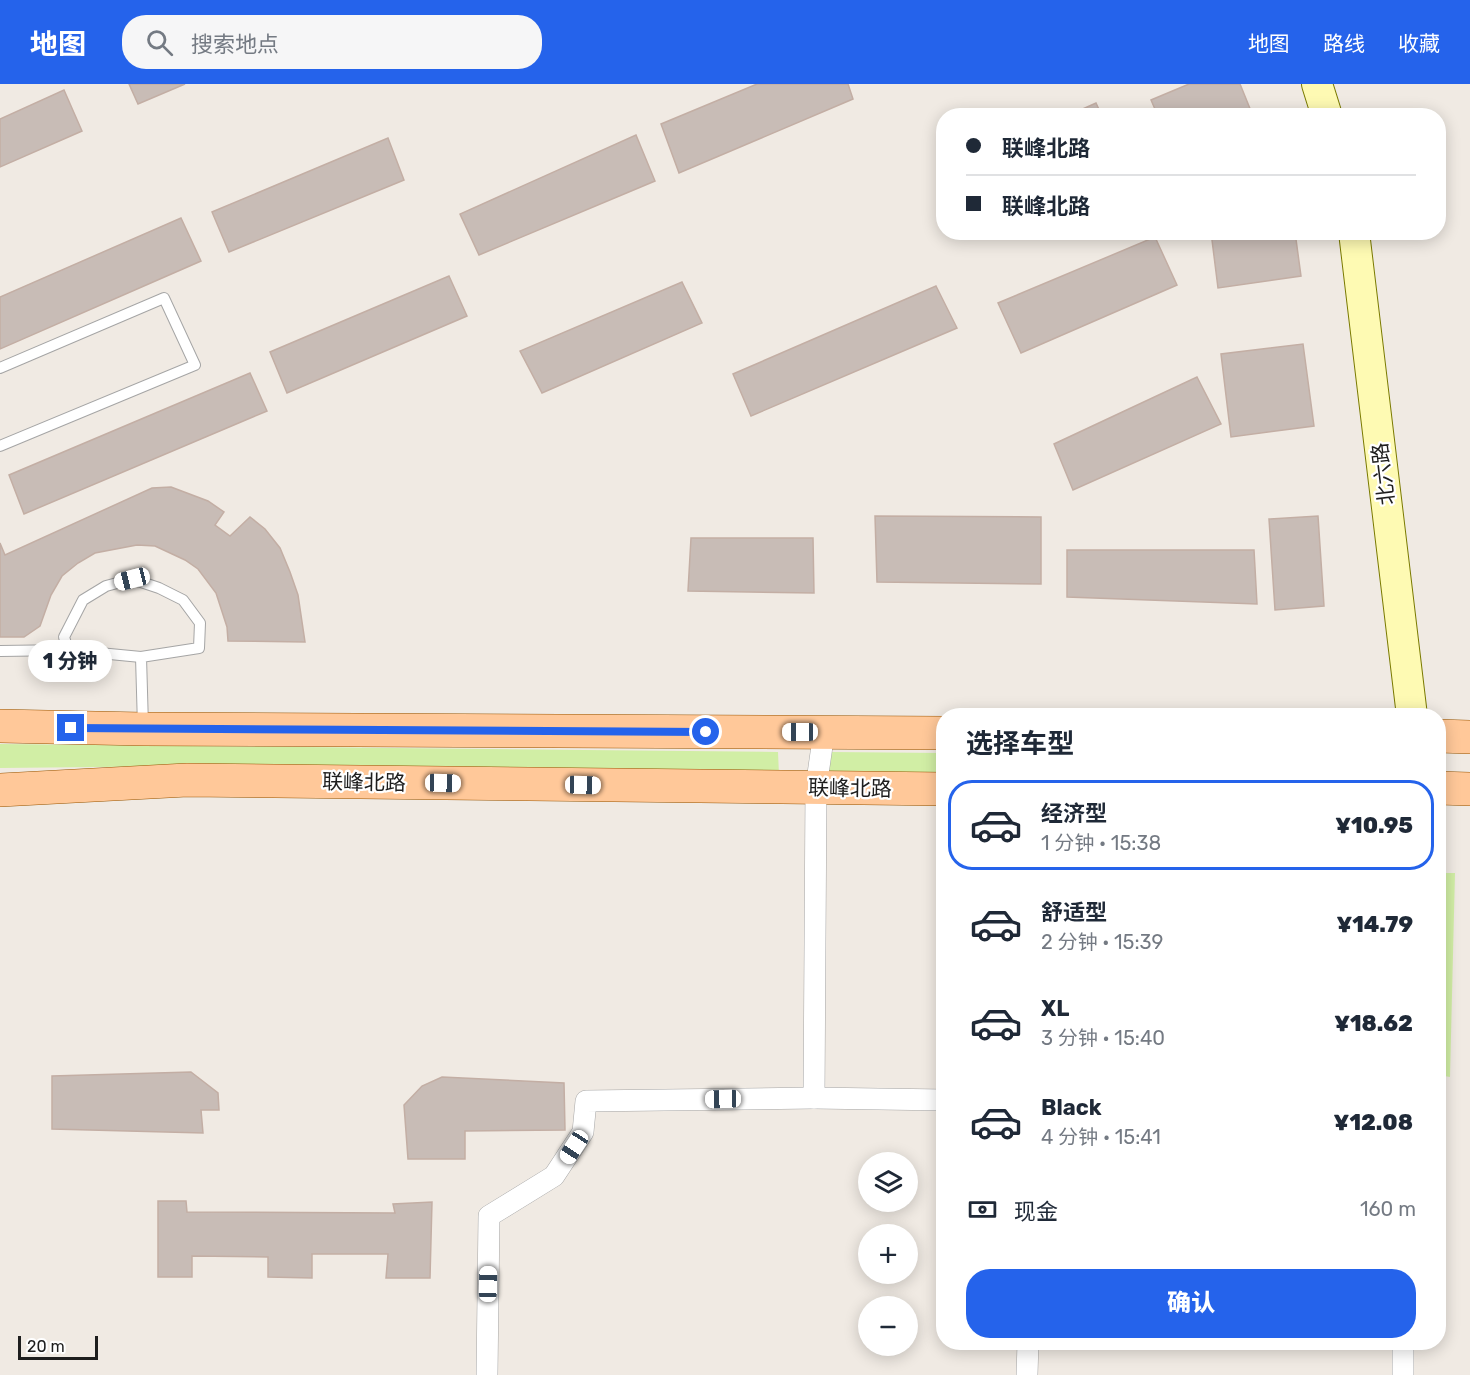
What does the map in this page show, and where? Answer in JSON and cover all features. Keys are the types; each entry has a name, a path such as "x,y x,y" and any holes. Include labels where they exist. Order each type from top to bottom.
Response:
{"main road":[{"path":"0,726 143,729 936,733"},
{"path":"1446,736 1470,737"},
{"name":"联峰北路","path":"0,790 187,780 936,789"},
{"path":"1446,788 1470,789"}],"street":[{"path":"1317,84 1324,108"},
{"name":"北六路","path":"1355,240 1411,708"},
{"path":"814,1098 816,788 824,732"},
{"path":"487,1375 489,1215 554,1176 583,1132 586,1101 814,1098 936,1100"},
{"path":"1028,1350 1028,1375"},
{"path":"1403,1350 1403,1375"}],"lane":[{"path":"0,368 164,298 195,365 0,446"},
{"path":"0,651 68,650 141,657 199,648 200,623 183,600 159,588 132,579 105,586 83,600 64,637 68,650"},
{"path":"141,657 143,729"}],"green space":[{"path":"0,744 778,752 779,775 194,766 0,768"},
{"path":"830,752 936,753 936,777 828,775"},
{"path":"1446,873 1455,873 1450,1077 1446,1076"}],"building":[{"path":"129,84 185,84 138,104"},
{"path":"757,84 848,84 853,99 679,173 661,124"},
{"path":"1189,84 1240,84 1250,108 1154,108 1151,100"},
{"path":"64,90 82,131 0,167 0,119"},
{"path":"1096,103 1098,108 1085,108"},
{"path":"636,135 655,181 479,255 460,214"},
{"path":"388,138 404,180 229,252 212,212"},
{"path":"181,218 201,261 0,349 0,297"},
{"path":"1148,240 1156,240 1177,285 1021,353 998,303"},
{"path":"1212,240 1296,240 1301,276 1218,288"},
{"path":"449,276 467,316 287,393 270,352"},
{"path":"682,282 702,323 542,393 520,351"},
{"path":"936,286 957,328 751,416 733,374"},
{"path":"1303,344 1314,426 1231,437 1221,354"},
{"path":"250,373 267,411 24,514 9,475"},
{"path":"1197,377 1221,424 1073,490 1054,444"},
{"path":"171,487 208,501 224,512 215,525 230,536 250,517 265,529 280,548 290,572 298,595 305,642 228,641 227,627 216,593 198,569 185,560 155,546 137,545 95,553 78,563 62,576 51,595 40,626 24,637 0,637 0,543 5,555 152,488"},
{"path":"875,516 1041,517 1041,584 877,582"},
{"path":"1318,516 1324,606 1275,610 1269,519"},
{"path":"691,538 813,538 814,593 688,591"},
{"path":"1067,550 1254,550 1257,604 1067,597"},
{"path":"191,1072 218,1093 219,1110 201,1110 203,1133 52,1129 52,1076"},
{"path":"442,1077 564,1083 565,1130 465,1131 465,1159 408,1159 404,1105 422,1086"},
{"path":"158,1201 186,1201 187,1212 395,1213 393,1204 432,1202 430,1278 386,1278 388,1254 312,1254 312,1278 268,1277 268,1257 192,1256 192,1277 158,1277"}],"route":[{"path":"71,728 706,732"}]}
